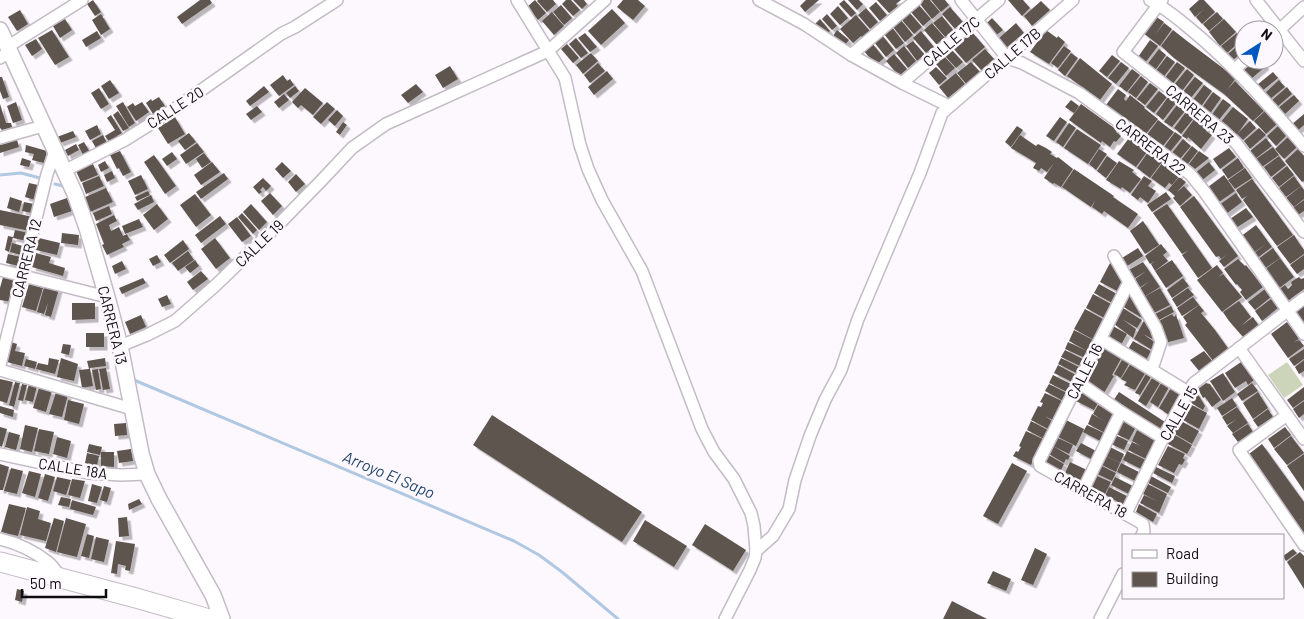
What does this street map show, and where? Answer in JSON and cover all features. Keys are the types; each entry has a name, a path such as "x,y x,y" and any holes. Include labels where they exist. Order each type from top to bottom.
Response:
{"main road":[{"path":"0,562 209,619"}],"street":[{"path":"6,52 82,0"},
{"name":"CALLE 20","path":"64,171 125,140 176,108 281,34 296,27 337,0"},
{"path":"517,0 565,78 580,145 588,168 602,200 642,271 702,429 714,452 734,479 751,513 756,551 750,570 725,619"},
{"name":"CALLE 19","path":"120,346 148,335 175,321 216,285 277,226 352,148 386,124 548,51 605,0"},
{"path":"756,551 773,536 789,509 810,436 840,370 858,318 920,173 942,113 949,106 902,83 804,24 759,0"},
{"path":"851,54 916,0"},
{"name":"CARRERA 22","path":"961,0 1007,58 1022,63 1075,90 1190,174 1204,191 1304,334"},
{"name":"CALLE 17C","path":"902,83 999,0"},
{"name":"CALLE 17B","path":"949,106 1073,0"},
{"path":"1256,0 1269,20"},
{"path":"1157,1 1202,38 1234,68"},
{"name":"CARRERA 23","path":"1157,1 1123,52 1236,143 1304,232"},
{"path":"1284,26 1304,7"},
{"name":"CARRERA 13","path":"0,30 6,52 75,194 120,346 141,454 147,474 159,500 213,595 222,619"},
{"path":"1284,40 1304,61"},
{"path":"1236,70 1304,146"},
{"path":"0,138 43,126"},
{"name":"CARRERA 12","path":"0,365 54,151"},
{"path":"1114,256 1156,328 1161,342 1152,369"},
{"path":"0,270 107,297"},
{"name":"CALLE 16","path":"1039,461 1129,282"},
{"name":"CALLE 15","path":"1126,513 1163,438 1194,383 1304,298"},
{"path":"1101,339 1188,392"},
{"path":"1239,348 1304,439"},
{"path":"0,370 132,409"},
{"path":"1078,382 1163,438"},
{"path":"1083,490 1121,412"},
{"path":"1287,415 1240,450 1304,545"},
{"name":"CALLE 18A","path":"0,454 88,473 147,474"},
{"name":"CARRERA 18","path":"1039,461 1040,466 1143,524 1143,531"},
{"path":"0,539 32,551 49,563 62,579"},
{"path":"1100,619 1122,576"}],"green space":[{"path":"1287,362 1303,385 1284,398 1268,375"}],"building":[{"path":"93,0 101,12 95,16 87,4"},
{"path":"200,0 210,0 212,3 182,24 177,17"},
{"path":"535,0 546,13 538,20 527,7"},
{"path":"538,0 553,0 556,4 547,12"},
{"path":"566,0 571,0 580,10 573,16 562,4"},
{"path":"573,0 584,0 587,4 582,9"},
{"path":"623,0 638,0 645,6 633,20 617,7"},
{"path":"806,0 819,0 805,12 800,6"},
{"path":"844,0 856,13 851,17 839,4"},
{"path":"848,0 859,0 863,4 857,10"},
{"path":"877,0 901,0 896,4 898,6 889,13"},
{"path":"924,0 930,0 940,12 932,19 920,4"},
{"path":"931,0 945,0 949,5 941,12"},
{"path":"1008,0 1023,0 1030,8 1022,16"},
{"path":"1199,0 1204,0 1215,12 1202,24 1196,17 1204,9 1195,17 1189,9"},
{"path":"1041,1 1050,10 1032,26 1024,16"},
{"path":"876,2 887,15 880,21 869,8"},
{"path":"918,4 931,19 923,26 910,11"},
{"path":"561,5 572,18 564,25 553,12"},
{"path":"838,6 848,18 840,25 830,14"},
{"path":"950,7 963,22 955,29 942,14"},
{"path":"866,8 878,22 870,29 858,15"},
{"path":"612,9 625,23 601,45 588,31"},
{"path":"20,10 28,24 17,31 8,17"},
{"path":"552,12 564,26 554,35 542,21"},
{"path":"909,12 922,27 914,34 901,19"},
{"path":"1217,12 1223,19 1209,31 1203,24"},
{"path":"101,14 110,29 101,35 92,20"},
{"path":"827,14 837,26 832,30 822,19"},
{"path":"856,15 870,31 863,38 861,36 853,43 840,29"},
{"path":"942,16 954,31 946,38 933,23"},
{"path":"1155,16 1164,22 1155,35 1164,23 1172,29 1160,46 1142,32"},
{"path":"992,18 1003,30 995,36 985,25"},
{"path":"65,19 72,30 60,38 53,26"},
{"path":"820,19 830,31 825,36 815,24"},
{"path":"1224,19 1234,30 1234,34 1220,46 1209,32"},
{"path":"901,20 913,35 905,42 893,27"},
{"path":"932,23 945,38 937,45 924,30"},
{"path":"1016,23 1024,33 1006,48 998,39"},
{"path":"892,27 904,43 896,49 884,34"},
{"path":"52,30 69,57 55,65 38,38"},
{"path":"837,30 849,40 845,45 833,36"},
{"path":"1046,30 1065,42 1049,64 1030,52"},
{"path":"1173,30 1236,78 1227,90 1235,81 1264,111 1253,121 1224,94 1174,58 1161,46"},
{"path":"97,31 101,38 86,47 82,40"},
{"path":"921,31 934,47 926,53 913,38"},
{"path":"972,32 985,47 966,63 953,48"},
{"path":"585,33 597,47 590,52 578,38"},
{"path":"882,35 894,50 886,57 874,42"},
{"path":"1234,35 1234,47 1227,53 1221,46"},
{"path":"576,38 588,53 581,58 569,44"},
{"path":"36,39 42,49 32,56 25,45"},
{"path":"1150,40 1158,46 1145,63 1138,57"},
{"path":"913,41 925,55 917,61 906,46"},
{"path":"872,43 884,58 876,65 863,50"},
{"path":"567,44 579,58 573,63 561,49"},
{"path":"904,46 916,61 908,68 896,53"},
{"path":"1064,46 1071,51 1058,68 1051,63"},
{"path":"951,49 963,62 956,68 944,55"},
{"path":"985,49 995,60 982,71 972,60"},
{"path":"1159,49 1166,55 1154,72 1146,66"},
{"path":"1234,49 1234,59 1228,54"},
{"path":"591,53 598,61 583,74 576,65"},
{"path":"1071,53 1078,58 1065,76 1058,70"},
{"path":"894,54 907,69 899,76 886,61"},
{"path":"1112,55 1120,61 1107,77 1099,71"},
{"path":"1167,56 1175,62 1162,79 1155,72"},
{"path":"945,57 955,68 946,76 936,64"},
{"path":"1080,58 1112,84 1100,100 1067,76"},
{"path":"971,62 981,73 967,85 957,73"},
{"path":"1121,62 1129,68 1116,84 1108,78"},
{"path":"1177,62 1185,68 1172,85 1164,79"},
{"path":"598,63 605,71 590,83 584,75"},
{"path":"450,66 458,79 443,88 435,75"},
{"path":"936,67 947,78 939,85 929,73"},
{"path":"1132,69 1140,75 1127,92 1119,86"},
{"path":"1187,69 1194,75 1182,91 1174,85"},
{"path":"1242,70 1261,70 1251,79"},
{"path":"607,71 613,79 594,95 588,87"},
{"path":"1273,72 1278,78 1262,91 1257,85"},
{"path":"956,73 965,84 948,98 939,87"},
{"path":"283,75 287,81 290,79 294,85 279,96 270,85"},
{"path":"1141,76 1148,82 1136,98 1128,92"},
{"path":"0,77 2,77 9,97 3,99 0,91"},
{"path":"1195,77 1203,83 1190,99 1182,93"},
{"path":"110,80 119,93 109,99 101,86"},
{"path":"1279,80 1285,87 1269,100 1264,94"},
{"path":"1150,83 1158,89 1145,105 1137,99"},
{"path":"416,84 423,92 408,103 401,95"},
{"path":"1204,85 1212,91 1200,108 1192,101"},
{"path":"264,86 269,92 250,106 246,101"},
{"path":"295,86 299,91 290,98 286,93"},
{"path":"1287,87 1292,94 1277,107 1271,101"},
{"path":"99,88 109,104 101,109 91,93"},
{"path":"305,88 323,103 313,115 301,105 298,108 292,102"},
{"path":"1118,89 1126,95 1124,99 1126,101 1130,95 1158,119 1145,135 1106,105"},
{"path":"1159,91 1167,97 1154,113 1146,107"},
{"path":"1213,92 1221,98 1209,115 1201,109"},
{"path":"284,94 289,100 279,108 274,102"},
{"path":"1294,95 1299,101 1284,115 1278,108"},
{"path":"159,97 165,106 153,114 146,103 151,99 152,101"},
{"path":"1168,97 1176,103 1163,120 1156,114"},
{"path":"1223,99 1231,105 1218,121 1211,116"},
{"path":"1071,100 1079,106 1074,113 1065,107"},
{"path":"16,102 22,120 13,123 7,106"},
{"path":"123,102 135,123 129,127 116,106"},
{"path":"142,102 149,112 136,121 127,107 133,103 135,106"},
{"path":"327,102 335,109 321,124 313,117"},
{"path":"0,104 6,123 11,123 12,127 2,130 0,128"},
{"path":"1081,104 1117,130 1116,132 1121,136 1110,147 1102,141 1101,143 1069,120"},
{"path":"1177,105 1185,111 1172,127 1164,122"},
{"path":"257,106 262,112 251,120 246,114"},
{"path":"1233,107 1248,119 1236,136 1220,123"},
{"path":"337,110 343,116 335,126 328,120"},
{"path":"118,111 129,128 123,131 113,115"},
{"path":"1265,111 1277,124 1266,134 1254,121"},
{"path":"1186,112 1194,118 1181,134 1174,128"},
{"path":"1304,114 1304,125 1296,132 1291,125"},
{"path":"111,115 122,133 117,136 119,138 110,143 105,136 115,130 107,118"},
{"path":"175,117 185,134 168,144 158,128"},
{"path":"1060,117 1067,122 1054,141 1046,136"},
{"path":"1195,118 1208,128 1206,131 1212,135 1201,149 1188,137 1187,139 1182,136"},
{"path":"1158,120 1174,132 1163,146 1146,136"},
{"path":"1250,121 1256,128 1243,140 1237,134"},
{"path":"343,122 347,125 340,135 336,132"},
{"path":"1069,123 1076,128 1063,147 1056,142"},
{"path":"97,125 101,134 90,140 85,131"},
{"path":"1017,126 1023,130 1011,147 1005,142"},
{"path":"1278,126 1286,136 1276,146 1267,136"},
{"path":"1259,128 1266,135 1250,149 1244,141"},
{"path":"1077,129 1101,145 1088,164 1064,148"},
{"path":"73,131 76,137 60,143 57,137"},
{"path":"1175,132 1182,137 1170,152 1164,147"},
{"path":"189,133 196,142 185,150 178,141"},
{"path":"103,135 108,145 97,150 92,141"},
{"path":"1020,135 1036,146 1038,144 1046,148 1052,152 1050,154 1058,157 1073,169 1061,187 1044,178 1054,163 1047,172 1041,168 1039,171 1033,168 1036,163 1011,148"},
{"path":"1288,137 1297,147 1284,159 1275,149"},
{"path":"1129,138 1147,152 1136,167 1117,154"},
{"path":"1266,138 1272,146 1255,159 1250,151"},
{"path":"1183,139 1191,146 1179,160 1171,154"},
{"path":"17,140 19,147 0,153 0,145"},
{"path":"84,142 91,154 84,157 78,145"},
{"path":"197,143 204,152 186,164 180,155"},
{"path":"76,144 79,150 68,156 65,150"},
{"path":"26,145 47,151 44,163 32,160 34,154 25,152"},
{"path":"1192,146 1198,151 1187,165 1181,160"},
{"path":"1273,147 1279,155 1262,167 1256,159"},
{"path":"1229,148 1236,157 1220,169 1213,159"},
{"path":"1099,149 1107,154 1096,170 1089,164"},
{"path":"1298,149 1304,156 1304,181 1302,182 1285,161"},
{"path":"120,151 131,172 123,176 110,155"},
{"path":"1199,151 1209,158 1195,169 1189,164"},
{"path":"172,152 177,159 167,166 162,159"},
{"path":"1148,152 1162,162 1150,178 1137,168"},
{"path":"204,153 211,162 202,168 196,159"},
{"path":"154,155 176,186 165,194 144,162"},
{"path":"1107,156 1117,163 1106,178 1097,171"},
{"path":"1279,156 1286,165 1271,177 1264,167"},
{"path":"22,158 31,161 29,167 20,165"},
{"path":"1238,158 1244,168 1228,179 1222,170"},
{"path":"105,161 109,168 101,172 98,165"},
{"path":"1119,161 1134,170 1132,172 1141,179 1130,193 1106,180"},
{"path":"212,162 220,172 201,185 194,175"},
{"path":"282,162 291,171 283,178 275,169"},
{"path":"1163,162 1180,175 1172,185 1168,182 1165,188 1151,178"},
{"path":"1209,162 1215,170 1201,181 1195,173"},
{"path":"93,164 98,175 81,182 76,171"},
{"path":"1287,166 1294,175 1279,187 1272,178"},
{"path":"1245,168 1252,178 1235,189 1228,180"},
{"path":"1074,169 1138,214 1128,228 1104,211 1102,214 1092,207 1095,201 1091,207 1062,187"},
{"path":"112,171 115,178 107,182 104,175"},
{"path":"224,173 228,179 201,199 196,192"},
{"path":"296,174 305,184 296,192 288,182"},
{"path":"141,175 148,189 135,195 128,181"},
{"path":"1224,175 1235,191 1219,202 1208,187"},
{"path":"99,176 104,186 86,194 82,183"},
{"path":"1144,176 1152,181 1148,186 1156,191 1148,203 1140,197 1138,200 1131,195"},
{"path":"1294,176 1301,186 1286,197 1279,188"},
{"path":"1179,177 1186,182 1177,192 1184,186 1192,195 1180,206 1173,198 1175,196 1168,190"},
{"path":"263,178 271,186 266,191 263,187 260,190 262,192 259,194 253,187"},
{"path":"1252,179 1293,235 1277,246 1243,200 1247,196 1242,199 1236,190"},
{"path":"29,183 38,185 35,200 25,197"},
{"path":"1301,186 1304,190 1304,199 1294,207 1286,198"},
{"path":"106,188 113,202 90,212 83,198"},
{"path":"148,191 150,195 137,201 135,197"},
{"path":"1166,192 1171,199 1152,212 1147,205"},
{"path":"270,193 282,206 273,215 261,201"},
{"path":"1236,193 1242,202 1226,214 1219,205"},
{"path":"195,194 211,215 196,227 180,205"},
{"path":"151,195 154,202 138,210 134,204"},
{"path":"1194,196 1238,256 1224,267 1219,261 1228,254 1221,259 1219,256 1216,257 1180,207"},
{"path":"10,197 22,201 19,212 7,208"},
{"path":"67,198 72,211 54,217 50,204"},
{"path":"1304,200 1304,211 1298,215 1293,208"},
{"path":"24,202 34,204 32,213 22,211"},
{"path":"157,204 168,219 154,230 143,215"},
{"path":"251,204 267,222 259,230 243,212"},
{"path":"1167,204 1212,268 1198,278 1182,255 1189,250 1182,254 1153,213"},
{"path":"109,206 112,214 96,221 93,213"},
{"path":"1246,208 1253,217 1236,228 1230,219"},
{"path":"0,210 33,217 30,231 0,225"},
{"path":"242,213 257,230 253,234 238,217"},
{"path":"114,215 117,221 109,225 111,231 119,227 123,236 127,234 130,240 122,244 124,247 107,255 96,224"},
{"path":"220,216 226,224 201,243 195,235"},
{"path":"237,217 251,236 242,242 228,224"},
{"path":"139,219 143,227 125,234 122,226"},
{"path":"1143,221 1159,245 1145,254 1130,231"},
{"path":"1256,225 1272,247 1256,259 1253,254 1266,244 1252,254 1240,237"},
{"path":"15,230 29,233 27,241 13,238"},
{"path":"62,233 79,235 78,245 61,243"},
{"path":"1294,235 1304,250 1304,254 1290,264 1277,247"},
{"path":"8,236 13,237 9,252 5,250"},
{"path":"39,238 60,243 57,255 36,250"},
{"path":"215,238 230,258 216,269 201,249"},
{"path":"183,240 189,249 170,263 164,255"},
{"path":"12,243 23,246 21,255 10,252"},
{"path":"1161,244 1167,252 1163,255 1168,261 1155,271 1151,264 1155,261 1150,264 1145,256"},
{"path":"1138,248 1143,256 1127,266 1122,258"},
{"path":"1273,248 1280,258 1264,269 1257,260"},
{"path":"188,251 194,260 178,271 172,263"},
{"path":"36,253 51,257 49,263 65,268 63,276 32,267"},
{"path":"8,254 21,257 19,266 6,263"},
{"path":"157,255 161,262 153,266 149,259"},
{"path":"1304,255 1304,269 1297,274 1290,265"},
{"path":"1280,258 1294,277 1278,289 1264,270"},
{"path":"1238,259 1246,265 1263,287 1246,300 1240,292 1242,290 1224,269"},
{"path":"195,260 199,266 190,273 185,267"},
{"path":"1172,260 1183,276 1166,288 1155,271"},
{"path":"122,261 126,269 115,274 112,266"},
{"path":"1143,262 1160,287 1144,297 1139,289 1150,281 1139,288 1134,280 1146,271 1132,280 1127,271"},
{"path":"1110,263 1119,268 1123,276 1119,292 1100,282"},
{"path":"1217,265 1223,273 1218,277 1223,274 1242,297 1222,312 1197,280"},
{"path":"201,271 208,279 193,290 187,282"},
{"path":"3,277 17,280 12,302 0,300 0,288"},
{"path":"1299,277 1301,279 1304,278 1304,289 1285,303 1277,291 1285,285 1288,289 1292,285 1291,282"},
{"path":"143,278 146,283 122,294 119,288"},
{"path":"1183,278 1189,286 1172,298 1167,290"},
{"path":"29,284 43,288 36,311 22,307"},
{"path":"1099,284 1119,295 1114,304 1094,293"},
{"path":"44,287 59,289 51,317 45,315 48,303 44,314 37,312"},
{"path":"1160,288 1170,305 1154,313 1144,297"},
{"path":"1188,288 1194,295 1177,307 1172,299"},
{"path":"1265,289 1271,297 1255,310 1248,302"},
{"path":"1130,291 1143,313 1142,318 1122,306"},
{"path":"1093,294 1113,305 1106,319 1086,308"},
{"path":"167,295 171,304 162,307 158,299"},
{"path":"1193,297 1199,305 1182,316 1177,308"},
{"path":"1271,299 1278,308 1262,321 1255,311"},
{"path":"1239,301 1251,317 1241,326 1253,317 1259,326 1243,337 1223,312"},
{"path":"72,303 95,303 95,319 72,320"},
{"path":"1199,305 1204,311 1201,313 1230,351 1214,362 1185,325 1187,323 1183,317"},
{"path":"1304,305 1304,321 1302,323 1294,312"},
{"path":"1171,306 1174,312 1159,320 1155,314"},
{"path":"1123,308 1142,320 1137,328 1122,319 1136,329 1133,338 1114,324"},
{"path":"1085,309 1105,320 1094,340 1074,329"},
{"path":"1172,314 1174,317 1176,315 1184,338 1165,343 1159,321"},
{"path":"141,315 146,327 130,334 125,322"},
{"path":"1146,317 1156,341 1143,334 1156,343 1152,350 1134,339"},
{"path":"1287,322 1299,339 1294,342 1299,340 1304,346 1288,358 1271,334"},
{"path":"1113,326 1127,334 1121,345 1107,336"},
{"path":"1074,330 1095,341 1085,358 1065,349 1068,342 1087,351 1069,341"},
{"path":"86,333 104,333 104,347 86,347"},
{"path":"1133,341 1151,351 1145,362 1127,351"},
{"path":"11,342 17,344 15,351 25,353 22,366 7,362"},
{"path":"63,344 71,345 69,355 61,353"},
{"path":"1104,346 1122,357 1104,393 1084,381"},
{"path":"1304,349 1304,359 1294,366 1289,359"},
{"path":"1065,350 1085,360 1082,367 1061,357"},
{"path":"1204,351 1213,362 1200,372 1190,360"},
{"path":"49,358 59,360 55,374 36,369 38,363 48,365"},
{"path":"61,358 78,364 74,381 57,377"},
{"path":"105,358 106,366 90,368 93,386 82,388 79,370 89,369 87,361"},
{"path":"1061,358 1081,368 1078,374 1058,364"},
{"path":"1123,358 1130,362 1121,378 1114,374"},
{"path":"26,359 37,362 35,369 24,366"},
{"path":"1304,360 1304,371 1299,374 1295,367"},
{"path":"1241,362 1254,380 1248,385 1246,381 1235,388 1225,373"},
{"path":"1131,363 1146,372 1135,390 1124,385 1127,382 1121,379"},
{"path":"1058,365 1078,376 1074,383 1054,373"},
{"path":"106,368 110,389 103,390 99,369"},
{"path":"98,369 101,389 96,390 92,370"},
{"path":"1223,373 1235,392 1223,401 1210,381"},
{"path":"1146,374 1151,377 1140,395 1135,393"},
{"path":"1053,375 1073,385 1069,393 1049,383"},
{"path":"1152,378 1160,383 1146,406 1138,401"},
{"path":"0,379 13,382 7,403 0,401"},
{"path":"15,382 20,383 14,407 9,405"},
{"path":"1161,383 1169,387 1158,407 1150,402"},
{"path":"1206,383 1210,384 1221,400 1212,407 1205,397 1203,398 1198,389"},
{"path":"1252,383 1258,391 1242,401 1237,394"},
{"path":"22,384 27,385 23,401 18,400"},
{"path":"29,384 37,386 33,402 25,400"},
{"path":"1049,384 1069,394 1065,402 1045,391"},
{"path":"1304,387 1304,400 1293,408 1287,400"},
{"path":"39,388 52,391 46,412 33,408"},
{"path":"1171,388 1180,395 1169,415 1159,408"},
{"path":"1196,391 1205,406 1203,410 1191,403"},
{"path":"56,392 68,395 62,417 49,414"},
{"path":"1081,392 1099,401 1094,410 1076,401"},
{"path":"1119,392 1165,422 1158,431 1113,401"},
{"path":"1258,392 1268,408 1253,419 1243,403"},
{"path":"1045,393 1064,402 1054,421 1045,416 1052,421 1048,429 1031,420 1038,406 1041,407 1043,403 1040,402"},
{"path":"1232,398 1237,406 1222,416 1217,408"},
{"path":"68,400 84,404 79,424 64,420"},
{"path":"1304,401 1304,414 1299,418 1293,409"},
{"path":"1190,404 1207,413 1199,429 1183,420"},
{"path":"1098,405 1116,414 1105,433 1088,424 1092,414 1104,421 1093,414"},
{"path":"0,406 14,410 13,417 0,413"},
{"path":"1237,407 1248,423 1233,433 1227,426 1237,419 1227,425 1222,417"},
{"path":"1268,409 1273,417 1258,427 1253,420"},
{"path":"492,415 642,512 622,542 473,445"},
{"path":"1064,419 1084,429 1076,446 1056,436"},
{"path":"1031,421 1048,430 1044,439 1027,430"},
{"path":"1122,421 1136,427 1129,440 1116,434"},
{"path":"1183,422 1199,431 1192,444 1173,433"},
{"path":"126,423 127,435 115,436 114,424"},
{"path":"1248,424 1253,432 1238,442 1232,434"},
{"path":"25,425 38,428 32,452 20,449"},
{"path":"1087,425 1108,435 1104,443 1083,432"},
{"path":"0,427 7,429 2,447 0,446"},
{"path":"1285,427 1291,435 1274,448 1268,439"},
{"path":"1138,428 1156,438 1146,459 1128,450 1132,442 1141,446 1132,441"},
{"path":"39,429 54,432 49,454 34,451"},
{"path":"1026,431 1047,441 1037,452 1031,465 1013,456 1021,447 1019,446"},
{"path":"9,432 20,435 16,450 5,447"},
{"path":"1115,435 1128,441 1124,450 1111,444"},
{"path":"1175,435 1192,445 1187,454 1168,444"},
{"path":"1291,436 1304,453 1287,465 1274,449"},
{"path":"57,437 71,441 67,458 53,454"},
{"path":"1056,437 1073,445 1069,454 1053,446 1070,456 1064,463 1047,453"},
{"path":"1081,443 1098,452 1093,460 1076,451"},
{"path":"89,444 102,447 100,455 87,452"},
{"path":"1262,444 1304,502 1304,536 1245,457"},
{"path":"1106,445 1124,454 1120,463 1102,454"},
{"path":"1168,446 1185,454 1183,458 1185,460 1182,465 1179,464 1174,473 1158,465"},
{"path":"131,449 133,461 119,463 117,451"},
{"path":"1127,451 1146,460 1141,469 1123,460"},
{"path":"101,452 114,452 114,467 101,466"},
{"path":"87,453 99,456 97,466 85,463"},
{"path":"1047,454 1064,464 1059,474 1042,464"},
{"path":"1102,454 1120,463 1116,472 1098,463"},
{"path":"1304,454 1304,491 1287,466"},
{"path":"1070,462 1087,470 1080,483 1064,475"},
{"path":"1012,463 1027,471 998,524 983,516"},
{"path":"1121,463 1139,472 1135,481 1117,472"},
{"path":"0,464 9,467 3,490 0,490"},
{"path":"1098,464 1116,473 1112,481 1093,472"},
{"path":"1156,467 1175,476 1172,483 1153,473"},
{"path":"11,468 23,471 17,494 4,491"},
{"path":"29,471 41,474 35,497 22,493"},
{"path":"45,474 55,477 48,501 38,498"},
{"path":"1093,474 1111,482 1104,496 1086,488"},
{"path":"1151,476 1171,487 1168,493 1148,483"},
{"path":"57,477 71,480 66,495 53,491"},
{"path":"1115,477 1133,486 1129,494 1111,485"},
{"path":"72,479 85,481 80,498 68,495"},
{"path":"92,484 102,487 97,503 88,501"},
{"path":"1148,484 1167,494 1159,513 1140,503 1144,495 1159,502 1143,494"},
{"path":"104,486 111,488 107,502 100,500"},
{"path":"1109,487 1127,496 1123,505 1105,496"},
{"path":"61,497 71,499 69,507 58,505"},
{"path":"139,499 142,504 129,510 128,504"},
{"path":"72,500 96,507 93,515 70,509"},
{"path":"9,504 26,508 18,536 1,532"},
{"path":"1139,504 1157,514 1153,522 1136,512"},
{"path":"27,507 40,511 38,519 51,523 46,541 20,535"},
{"path":"127,517 129,536 119,537 118,518"},
{"path":"54,518 64,521 56,552 45,548"},
{"path":"66,518 86,524 77,557 57,552"},
{"path":"645,520 687,546 674,567 633,541"},
{"path":"705,524 746,550 733,571 692,545"},
{"path":"87,534 94,536 89,558 81,556"},
{"path":"96,537 109,540 104,562 91,559"},
{"path":"116,541 135,544 130,571 125,570 126,566 118,564 117,574 111,573"},
{"path":"1035,548 1047,554 1033,585 1021,580"},
{"path":"1293,549 1297,553 1286,561 1284,555"},
{"path":"1300,552 1304,556 1304,589 1287,562"},
{"path":"993,571 1011,579 1006,591 987,583"},
{"path":"17,589 24,591 22,602 15,600"},
{"path":"952,601 987,619 943,619"}],"waterway":[{"name":"Arroyo El Sapo","path":"0,175 21,173 40,178"},
{"name":"Arroyo El Sapo","path":"55,184 67,187"},
{"name":"Arroyo El Sapo","path":"134,380 514,541 539,555 562,572 618,619"}]}
